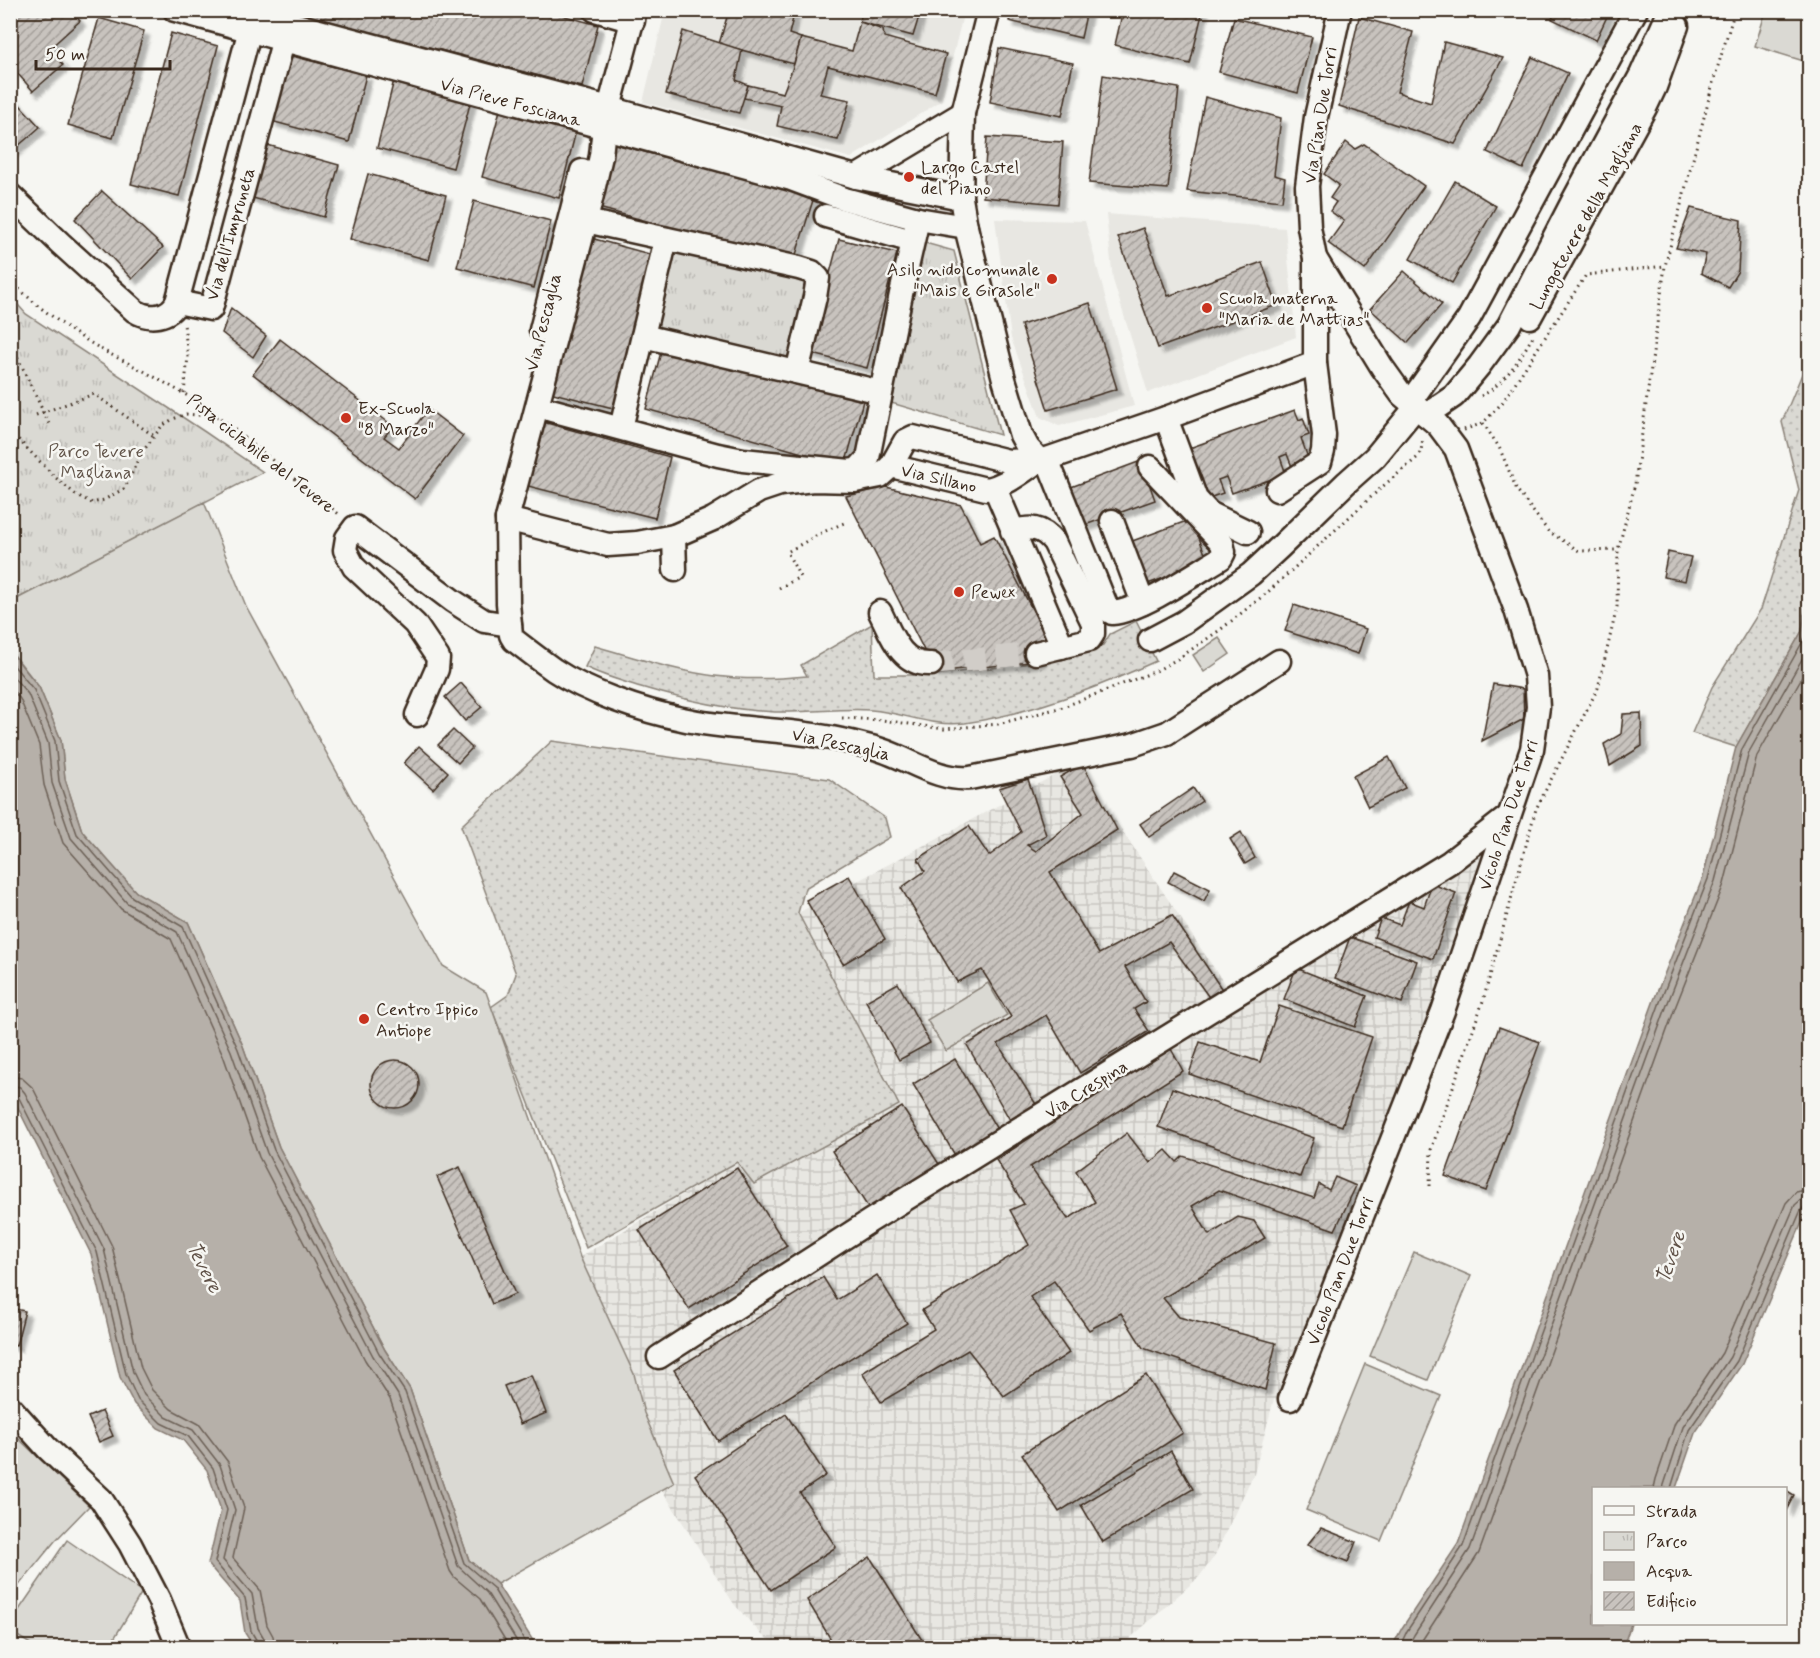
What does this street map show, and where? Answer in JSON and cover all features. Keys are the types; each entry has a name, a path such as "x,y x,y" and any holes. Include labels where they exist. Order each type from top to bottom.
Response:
{"street":[{"name":"Via Pieve Fosciana","path":"175,10 250,16 288,24 607,117 791,178 845,199 918,219"},
{"path":"595,10 634,16"},
{"path":"988,10 963,113 961,198 966,227 1001,368 1021,435 1028,448 1043,460 1108,610 1112,613 1143,603 1221,558 1224,552 1222,543 1150,467"},
{"name":"Via Pian Due Torri","path":"1277,490 1320,462 1323,451 1324,435 1315,363 1315,258 1308,212 1308,173 1324,75 1340,10"},
{"name":"Lungotevere della Magliana","path":"1150,640 1184,622 1251,574 1375,458 1417,408 1469,318 1636,10"},
{"name":"Lungotevere della Magliana","path":"1454,396 1509,325 1641,75 1670,10"},
{"name":"Lungotevere della Magliana","path":"1417,408 1454,396 1480,382 1492,372 1508,352 1568,249 1655,87 1682,10"},
{"name":"Via dell'Impruneta","path":"250,16 177,302 211,309 288,24"},
{"name":"Via Pescaglia","path":"634,16 607,117 601,156 586,221 507,519 508,603 511,635 514,640 556,671 585,687 615,699 681,719 751,729 802,733 874,747 944,777 958,779 1132,745 1161,735 1185,723 1279,661"},
{"path":"856,177 963,113"},
{"name":"Via Pieve Fosciana","path":"607,117 856,177"},
{"name":"Via Pescaglia","path":"507,519 496,502 587,152 607,117"},
{"path":"856,177 961,198"},
{"path":"10,195 135,311 143,316 158,316 174,308 177,302"},
{"path":"826,216 912,242"},
{"path":"551,410 695,450 743,460 850,471 858,469 868,458 918,219 966,227"},
{"path":"586,221 812,272 818,278 797,372"},
{"path":"621,428 666,239"},
{"name":"Vicolo Pian Due Torri","path":"1290,1399 1443,1011 1532,749 1538,707 1536,676 1516,610 1456,449 1438,425 1402,395 1382,367 1315,258"},
{"path":"1412,377 1491,276"},
{"path":"643,336 881,392"},
{"name":"Via Sillano","path":"1043,460 1008,461 913,437 905,441 891,466 986,489 995,488 1043,460 1315,363"},
{"path":"1166,418 1196,499 1209,513 1248,532"},
{"path":"507,519 608,545 637,543 674,536 713,519 759,491 780,484 813,480 855,481 880,476 891,466"},
{"path":"995,488 1061,647"},
{"path":"1112,521 1143,603"},
{"path":"417,715 437,669 438,658 415,624 354,567 345,550 348,537 355,527 453,601 484,621 510,625"},
{"path":"1012,531 1027,528 1045,531 1054,542 1094,623 1093,633 1089,640 1036,653"},
{"path":"674,536 675,570"},
{"path":"880,612 898,647 905,655 913,662 922,665 931,664"},
{"name":"Via Crespina","path":"659,1357 870,1221 1440,868 1509,816"},
{"path":"10,1407 47,1448 100,1499 130,1544 159,1600 179,1647"}],"path":[{"path":"1430,1186 1431,1150 1483,1001 1536,809 1599,688 1617,607 1617,550 1635,484 1665,266 1714,79 1735,10"},
{"path":"1617,550 1579,551 1548,531 1517,490 1499,447 1483,423 1502,403 1586,275 1665,266"},
{"name":"Pista ciclabile del Tevere","path":"10,280 72,332 184,393 220,417 355,527"},
{"path":"184,325 188,357 184,393"},
{"path":"10,341 49,424"},
{"path":"36,415 94,394 154,436"},
{"path":"10,430 56,478 75,494 92,503 104,500 124,488 140,455 162,426 186,414 220,417"},
{"path":"779,588 800,577 787,552 844,523"}],"shaded area":[{"path":"665,11 964,11 942,100 851,158 643,102"},
{"name":"Scuola materna \"Maria de Mattias\"","path":"1106,214 1285,228 1296,337 1148,393 1113,280"},
{"name":"Asilo nido comunale \"Mais e Girasole\"","path":"995,219 1085,221 1134,406 1059,426 1040,417 1011,338"},
{"path":"1077,763 1228,989 1458,844 1504,863 1296,1406 1274,1399 1254,1473 1214,1557 1199,1577 1127,1641 1129,1647 779,1647 762,1635 734,1604 662,1490 673,1482 644,1413 637,1381 580,1257 737,1162 899,1104 798,913"}],"green space":[{"path":"1766,11 1809,11 1810,54 1807,62 1755,46"},
{"path":"925,243 954,251 1000,435 888,402"},
{"path":"676,245 810,278 791,361 657,328"},
{"name":"Parco Tevere Magliana","path":"11,297 26,314 263,472 11,602"},
{"path":"1809,357 1810,580 1802,631 1736,747 1692,733 1712,687 1761,609 1799,490 1782,422"},
{"name":"Centro Ippico Antiope","path":"204,502 246,606 443,966 486,992 580,1257 634,1374 644,1413 674,1483 497,1584 469,1560 410,1389 385,1350 279,1147 243,1046 188,922 136,892 82,831 65,779 61,740 39,687 11,651 11,602"},
{"path":"1136,621 1156,661 1063,699 1014,713 965,723 940,723 871,710 775,712 724,707 657,692 585,667 595,646 700,674 761,679 807,676 801,665 872,624 874,675 934,675 1041,662 1103,645 1110,634"},
{"path":"1219,638 1230,654 1204,672 1193,655"},
{"path":"552,741 829,779 885,818 890,837 805,888 798,913 899,1105 754,1184 737,1162 586,1248 491,1007 508,995 516,974 461,826"},
{"path":"988,983 1007,1015 946,1051 927,1020"},
{"path":"1414,1252 1471,1276 1428,1380 1370,1356"},
{"path":"1365,1364 1441,1396 1381,1541 1306,1510"},
{"path":"19,1439 89,1506 55,1541 11,1595 11,1449"},
{"path":"67,1540 142,1592 109,1647 35,1647 11,1632 10,1623"}],"water":[{"name":"Tevere","path":"1809,580 1809,1206 1742,1364 1695,1433 1676,1487 1592,1487 1592,1625 1631,1625 1623,1647 1392,1647 1402,1628 1458,1544 1654,1000 1703,877 1736,747 1802,631"},
{"name":"Tevere","path":"10,651 39,687 61,740 65,779 82,831 136,892 188,922 243,1046 279,1147 385,1350 410,1389 469,1560 497,1584 537,1647 254,1647 245,1633 240,1601 208,1564 221,1510 207,1470 183,1440 158,1428 134,1404 120,1377 91,1254 11,1094"}],"building":[{"path":"71,10 80,21 49,49 63,65 33,91 10,65 10,11"},
{"path":"306,10 543,10 598,25 582,87 305,15"},
{"path":"729,10 795,10 789,34 801,38 794,64 719,44"},
{"path":"862,10 921,10 913,36 860,22"},
{"path":"1011,10 1087,10 1081,38 1009,21"},
{"path":"1123,10 1203,10 1190,64 1115,45"},
{"path":"1556,10 1610,10 1596,40 1552,19"},
{"path":"1359,17 1413,32 1397,92 1431,103 1444,42 1503,58 1455,144 1339,106"},
{"path":"99,18 144,31 113,138 68,125"},
{"path":"1234,18 1312,37 1298,93 1219,72"},
{"path":"860,22 883,30 884,37 946,54 935,93 828,66 820,94 850,100 838,140 777,126 781,106 744,98 748,85 783,93 801,38 852,51"},
{"path":"683,31 742,50 736,80 748,85 739,113 666,94"},
{"path":"171,33 218,46 179,196 131,184"},
{"path":"999,48 1073,63 1062,116 990,102"},
{"path":"288,55 366,75 349,142 271,121"},
{"path":"1532,57 1568,73 1523,169 1487,152"},
{"path":"1103,75 1179,88 1168,189 1089,183"},
{"path":"394,80 471,100 453,168 377,148"},
{"path":"10,94 40,127 10,153"},
{"path":"1205,97 1281,118 1274,175 1285,178 1282,201 1187,191"},
{"path":"500,110 576,131 559,198 482,177"},
{"path":"987,137 1063,142 1058,204 983,197"},
{"path":"1346,142 1355,149 1364,144 1424,186 1365,270 1328,243 1344,221 1330,211 1336,202 1330,198 1339,185 1324,174"},
{"path":"611,143 814,197 794,261 595,207"},
{"path":"264,144 339,165 324,217 249,197"},
{"path":"368,174 446,195 429,260 350,239"},
{"path":"1455,181 1496,206 1452,283 1410,259"},
{"path":"102,191 163,247 132,279 75,219"},
{"path":"474,201 551,221 534,288 457,267"},
{"path":"1691,208 1741,220 1738,271 1728,287 1701,273 1706,254 1676,248"},
{"path":"1143,228 1168,296 1262,262 1277,305 1158,348 1118,237"},
{"path":"591,238 653,255 613,408 553,393"},
{"path":"839,239 897,253 867,368 809,353"},
{"path":"1404,271 1442,304 1408,343 1370,309"},
{"path":"1090,303 1117,389 1048,410 1021,325"},
{"path":"231,308 266,336 253,357 222,333"},
{"name":"Ex-Scuola \"8 Marzo\"","path":"280,339 393,426 384,437 399,448 428,409 463,436 415,499 253,374"},
{"path":"662,348 863,401 845,465 646,409"},
{"path":"1295,410 1299,420 1303,418 1309,435 1301,438 1309,461 1292,467 1287,454 1280,457 1286,474 1232,493 1226,477 1218,480 1223,493 1206,499 1184,450"},
{"path":"543,422 670,457 655,518 524,485"},
{"path":"1141,461 1155,500 1085,525 1071,487"},
{"name":"Pewex","path":"886,487 961,505 980,543 994,536 1048,640 1040,661 935,672 846,496"},
{"path":"1192,519 1208,562 1142,586 1127,543"},
{"path":"1668,552 1691,557 1685,581 1663,577"},
{"path":"1294,605 1366,629 1358,654 1285,631"},
{"path":"461,683 482,707 465,721 445,697"},
{"path":"1493,684 1523,689 1524,719 1482,741"},
{"path":"1641,713 1642,746 1610,766 1604,744 1621,734 1623,714"},
{"path":"453,730 472,748 458,763 438,745"},
{"path":"419,746 448,772 433,789 404,763"},
{"path":"1389,757 1405,788 1368,807 1353,776"},
{"path":"1083,764 1117,830 1050,872 1099,954 1172,915 1225,994 1211,1000 1169,942 1125,967 1146,1002 1134,1009 1149,1031 1080,1073 1046,1015 998,1044 1039,1109 1014,1127 967,1045 1011,1017 982,970 957,982 901,888 925,871 918,859 969,826 989,856 1021,832 999,788 1028,779 1046,835 1027,845 1036,851 1083,813 1060,777"},
{"path":"1193,788 1202,801 1149,837 1140,824"},
{"path":"1241,832 1255,858 1245,864 1230,839"},
{"path":"1174,871 1210,889 1204,901 1168,882"},
{"path":"849,876 885,939 843,964 806,900"},
{"path":"1432,884 1456,893 1433,959 1374,937 1381,918 1400,925 1409,901 1424,907"},
{"path":"1350,937 1417,961 1402,1003 1335,978"},
{"path":"1296,968 1367,996 1355,1027 1284,999"},
{"path":"898,983 930,1043 899,1060 866,1001"},
{"path":"1279,1006 1372,1037 1342,1126 1189,1074 1200,1042 1260,1062"},
{"path":"1499,1027 1540,1042 1486,1191 1445,1176"},
{"path":"1170,1047 1183,1071 1030,1167 1068,1219 1095,1202 1076,1171 1127,1133 1150,1163 1166,1150 1177,1162 1183,1156 1314,1198 1319,1184 1329,1190 1335,1177 1356,1186 1335,1230 1219,1190 1192,1206 1209,1235 1238,1217 1254,1221 1265,1238 1163,1298 1179,1317 1276,1343 1265,1390 1143,1348 1121,1313 1089,1330 1054,1281 1030,1297 1069,1353 1004,1396 968,1350 881,1402 862,1373 934,1329 922,1310 1029,1245 1010,1210 1024,1204 996,1160"},
{"path":"955,1059 998,1131 956,1157 913,1084"},
{"path":"390,1060 400,1060 415,1070 419,1084 415,1098 409,1104 400,1108 390,1108 375,1098 371,1089 371,1079 381,1064"},
{"path":"1172,1088 1314,1138 1300,1177 1158,1127"},
{"path":"902,1107 939,1164 869,1209 832,1151"},
{"path":"460,1167 515,1294 492,1304 437,1177"},
{"path":"737,1168 787,1246 689,1309 639,1230"},
{"path":"877,1275 907,1323 718,1441 674,1370 823,1277 837,1300"},
{"path":"10,1308 25,1311 16,1346 10,1345"},
{"path":"531,1375 546,1413 520,1424 504,1386"},
{"path":"1146,1375 1183,1433 1059,1512 1022,1454"},
{"path":"102,1411 113,1436 99,1442 88,1417"},
{"path":"786,1414 826,1475 800,1493 836,1547 771,1590 695,1475"},
{"path":"1171,1451 1193,1489 1103,1542 1081,1505"},
{"path":"1787,1491 1794,1495 1787,1509"},
{"path":"1321,1528 1356,1542 1348,1562 1307,1545"},
{"path":"870,1557 927,1648 836,1648 807,1600"}],"tunnel":[{"path":"931,664 1036,653"}],"place":[{"name":"Largo Castel del Piano","path":"909,177"},
{"name":"Asilo nido comunale \"Mais e Girasole\"","path":"1052,279"},
{"name":"Scuola materna \"Maria de Mattias\"","path":"1207,308"},
{"name":"Ex-Scuola \"8 Marzo\"","path":"346,418"},
{"name":"Pewex","path":"959,592"},
{"name":"Centro Ippico Antiope","path":"364,1019"}]}
